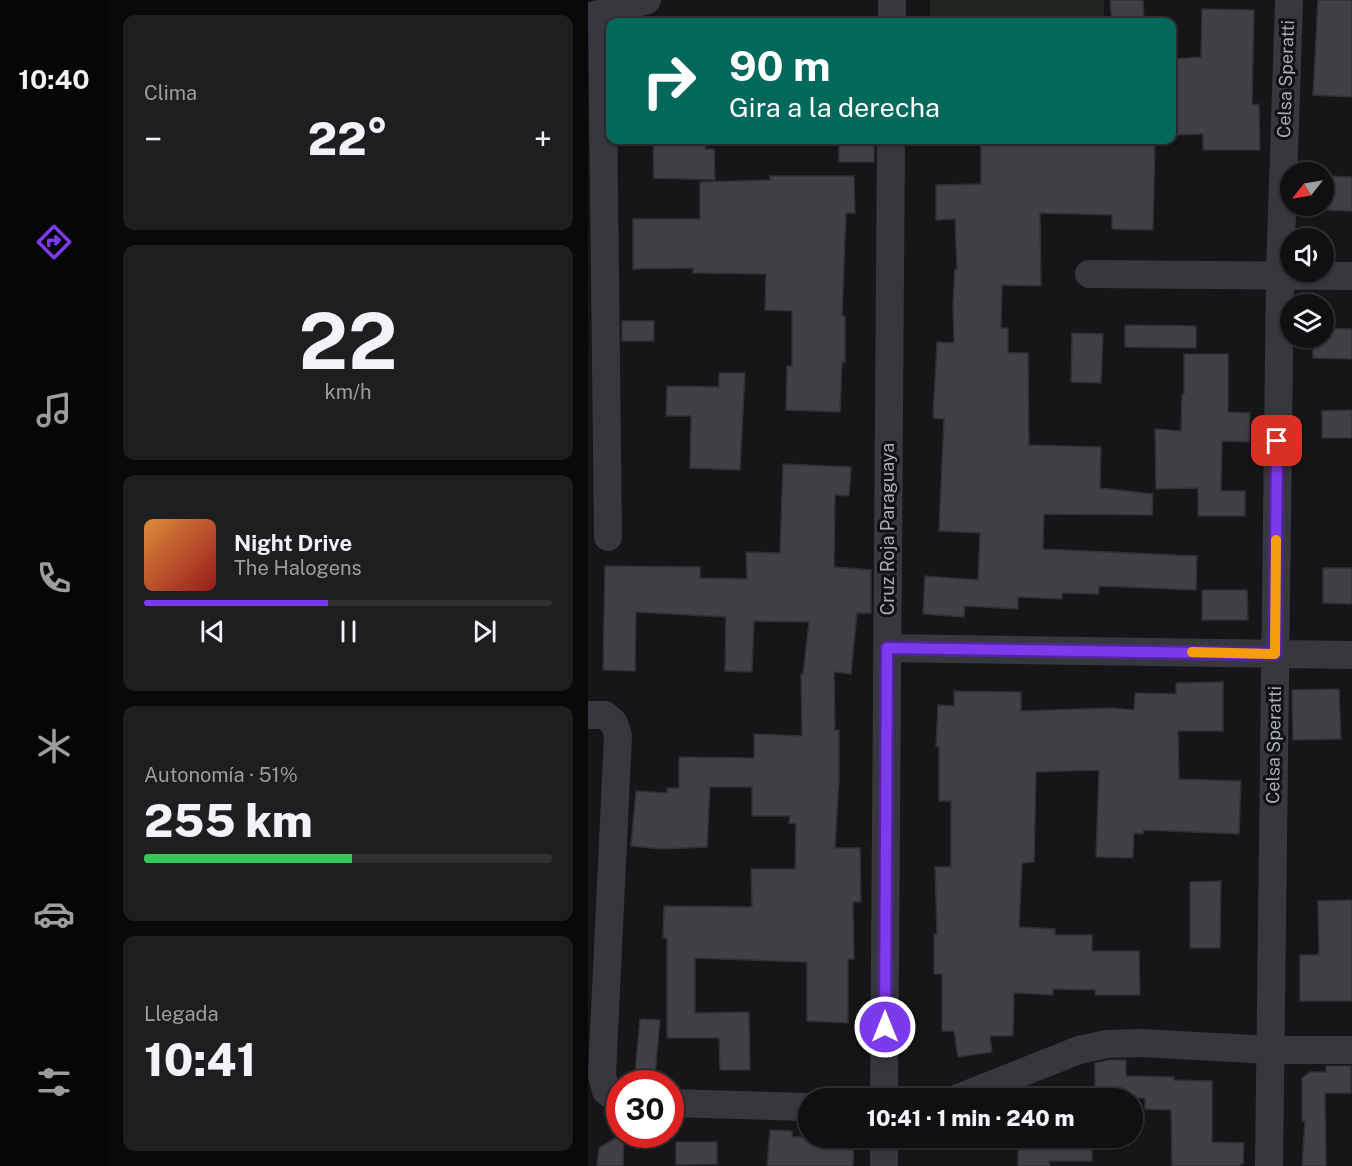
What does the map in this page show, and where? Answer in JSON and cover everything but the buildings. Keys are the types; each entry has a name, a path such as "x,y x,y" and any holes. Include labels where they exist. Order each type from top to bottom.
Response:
{"street":[{"path":"608,537 595,15 647,0"},
{"path":"892,0 892,18"},
{"name":"Celsa Speratti","path":"1282,228 1289,0"},
{"name":"Cruz Roja Paraguaya","path":"884,1088 891,144"},
{"path":"1089,274 1280,276"},
{"name":"Celsa Speratti","path":"1269,1166 1280,276"},
{"path":"1334,276 1352,276"},
{"path":"887,648 1352,655"},
{"path":"588,715 605,715 614,723 618,736 602,1075 606,1091"},
{"path":"983,1088 1079,1050 1107,1044 1142,1043 1270,1050 1352,1050"},
{"path":"684,1103 798,1107"},
{"path":"884,1148 884,1166"}],"shaded area":[{"path":"930,0 1104,0 1104,18 930,18"}],"slow traffic":[{"path":"1192,652 1275,654 1276,540"}],"route":[{"path":"885,1027 887,648 1275,654 1277,441"}]}
